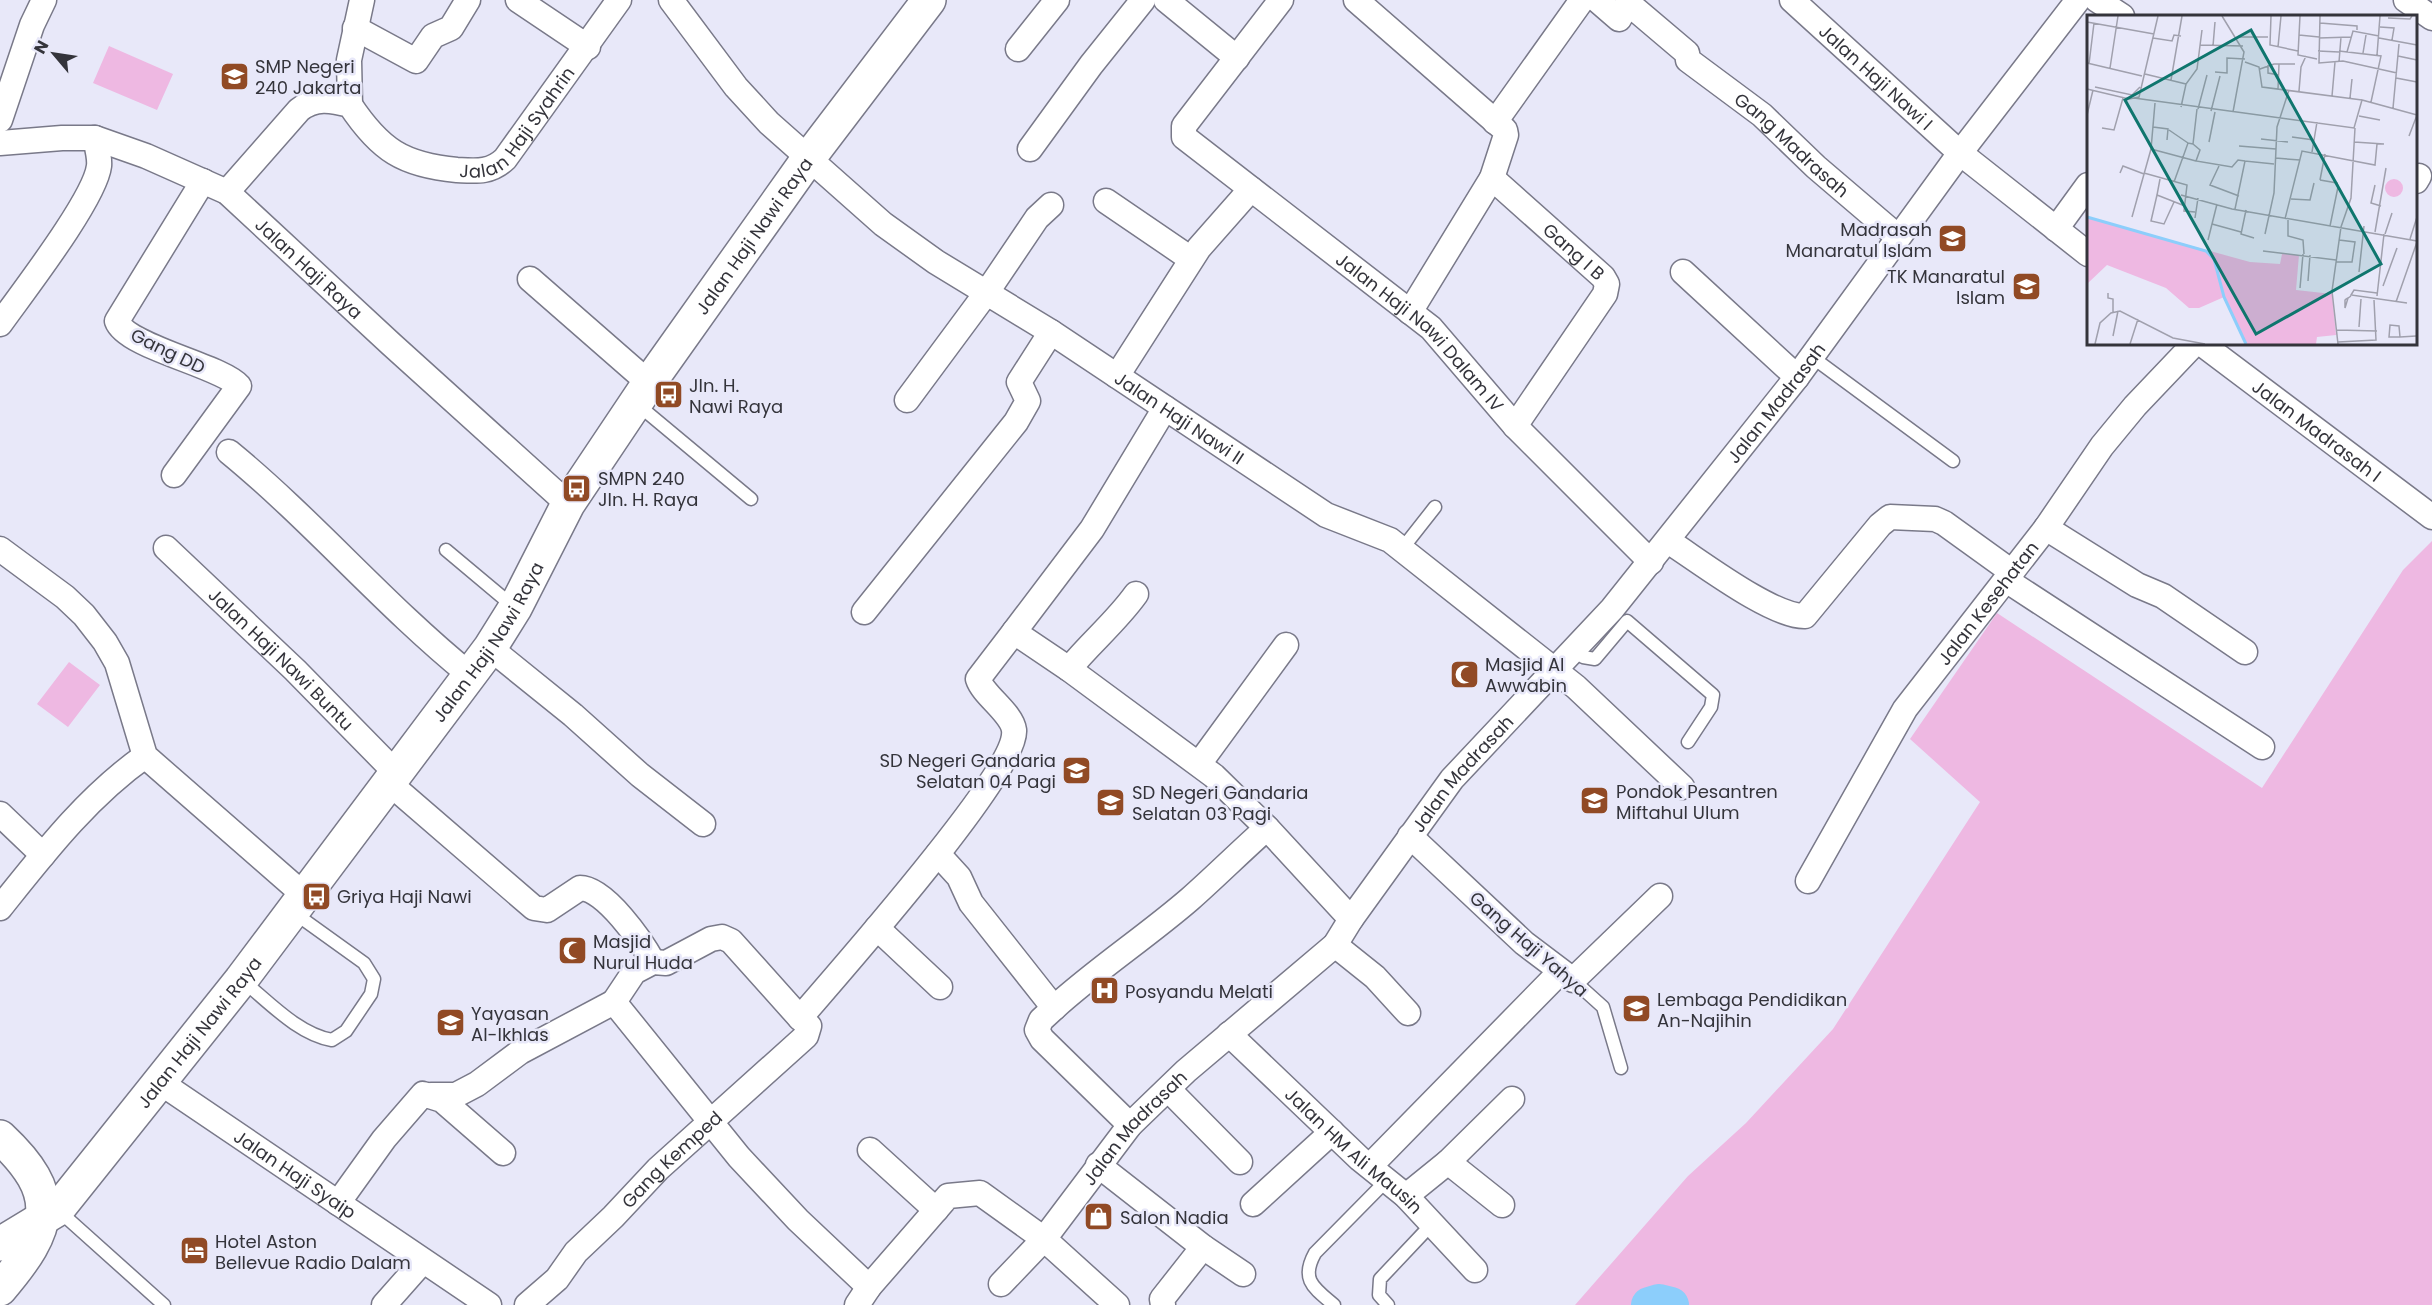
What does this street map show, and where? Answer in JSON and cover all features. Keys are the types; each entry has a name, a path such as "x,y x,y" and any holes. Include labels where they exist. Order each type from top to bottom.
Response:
{"street":[{"path":"0,120 32,25 44,0"},
{"path":"227,192 283,125 304,106 326,100 350,105 349,60 362,0"},
{"path":"355,28 417,61 433,36 452,28 468,0"},
{"path":"519,0 588,46"},
{"name":"Jalan Haji Syahrin","path":"350,105 373,136 387,149 408,162 442,169 488,171 505,159 620,0"},
{"path":"670,0 736,87 808,159"},
{"name":"Jalan Haji Nawi Raya","path":"0,1244 50,1214 161,1083 490,648 515,608 568,504 642,393 808,159 929,0"},
{"path":"1018,50 1057,0"},
{"path":"1030,148 1091,65 1143,0"},
{"path":"1167,0 1237,58 1281,0"},
{"path":"1356,0 1495,122 1506,135 1492,178 1410,312"},
{"path":"1495,122 1582,0"},
{"name":"Gang Madrasah","path":"1597,0 1619,19 1628,3 1686,53 1688,60 1762,115 1816,167 1898,237"},
{"name":"Jalan Haji Nawi I","path":"1792,0 1960,153"},
{"name":"Jalan Madrasah","path":"1001,1284 1044,1239 1130,1125 1229,1034 1335,945 1351,919 1452,778 1554,672 1651,562 1797,377 1960,153 2078,0"},
{"path":"2097,0 2120,15"},
{"path":"2406,0 2432,18"},
{"name":"Jalan Haji Nawi Dalam IV","path":"1237,58 1189,120 1182,131 1184,137 1431,328 1515,426 1651,562"},
{"path":"0,324 64,232 93,183 99,166 95,138"},
{"name":"Jalan Haji Raya","path":"0,143 95,138 146,156 227,192 391,345 568,504"},
{"path":"1960,153 2087,253"},
{"name":"Jalan Haji Nawi II","path":"808,159 883,224 1118,376 1326,515 1390,540 1554,672 1576,687 1682,787"},
{"name":"Gang I B","path":"1492,178 1604,277 1607,284 1605,294 1515,426"},
{"name":"Gang DD","path":"174,475 239,386 166,353 131,334 117,323 202,180"},
{"path":"2056,229 2087,186"},
{"path":"1118,376 1191,259 1251,189"},
{"path":"1106,201 1191,259"},
{"path":"907,400 987,292 1037,218 1052,205"},
{"path":"1683,272 1797,377"},
{"path":"530,279 642,393"},
{"path":"864,612 1016,422 1028,401 1019,382 1051,332"},
{"name":"Jalan Madrasah I","path":"2206,345 2432,517"},
{"name":"Jalan Kesehatan","path":"1808,881 1905,709 2046,528 2108,439 2135,406 2206,345"},
{"path":"338,1203 384,1139 419,1096 456,1095 477,1084 519,1052 614,1002 634,972 653,962 666,963 711,939 722,937 731,941 800,1018 938,854 993,779 1014,739 1013,726 978,679 1069,562 1111,499 1165,408"},
{"path":"229,452 275,492 397,612 469,674"},
{"path":"1668,541 1750,593 1794,616 1805,616 1880,525 1890,517 1935,519 1944,523 2009,576 2262,747"},
{"path":"2046,528 2137,585 2163,596 2245,652"},
{"name":"Jalan Haji Nawi Buntu","path":"166,548 296,670 391,777 534,908 547,910 580,888 594,892 635,933 653,962"},
{"path":"0,549 70,601 105,642 117,663 145,756 298,903"},
{"path":"1069,669 1089,645 1109,629 1136,594"},
{"path":"1014,632 1069,669 1199,764 1267,828 1351,919"},
{"path":"1199,764 1286,645"},
{"path":"490,648 573,715 640,775 703,824"},
{"path":"0,908 43,855 104,787 145,756"},
{"path":"0,814 43,855"},
{"path":"1130,1125 1042,1039 1037,1030 1041,1020 1084,981 1119,957 1191,898 1267,828"},
{"name":"Gang Haji Yahya","path":"1410,836 1509,930 1566,976"},
{"path":"938,854 959,877 971,903 1054,1008"},
{"path":"1378,1173 1566,976 1660,896"},
{"path":"877,928 940,987"},
{"path":"1335,945 1375,977 1408,1013"},
{"path":"614,1002 710,1123 863,1296 948,1196 980,1193 1044,1239 1108,1302"},
{"name":"Gang Kemped","path":"527,1305 557,1279 576,1252 613,1218 658,1169 753,1081 806,1036 809,1026 800,1018"},
{"name":"Jalan HM Ali Mausin","path":"1229,1034 1332,1132 1406,1196 1430,1226 1475,1270"},
{"name":"Jalan Haji Syaip","path":"161,1083 422,1262 489,1305"},
{"path":"1167,1089 1240,1162"},
{"path":"431,1095 449,1106 503,1153"},
{"path":"1406,1196 1448,1162 1512,1099"},
{"path":"1253,1203 1332,1132"},
{"path":"0,1137 22,1158 34,1174 50,1214 31,1249 0,1289"},
{"path":"870,1150 936,1210"},
{"path":"1448,1162 1502,1205"},
{"path":"1098,1165 1203,1247 1243,1274"},
{"path":"1163,1305 1162,1299 1203,1247"},
{"path":"384,1305 422,1262"}],"lane":[{"path":"1812,357 1953,461"},
{"path":"642,393 751,499"},
{"path":"1402,549 1435,507"},
{"path":"446,550 515,608"},
{"path":"1575,649 1583,657 1595,659 1628,621 1706,686 1713,695 1711,707 1688,742"},
{"path":"241,980 304,1030 319,1038 332,1040 346,1031 371,994 374,979 364,963 298,903"},
{"name":"Gang Haji Yahya","path":"1566,976 1603,1007 1621,1068"},
{"path":"1334,1305 1312,1286 1308,1275 1309,1264 1315,1253 1378,1173"},
{"path":"50,1214 164,1305"},
{"path":"1388,1305 1379,1295 1380,1279 1430,1226"}],"shaded area":[{"path":"109,46 173,74 157,110 93,83"},
{"path":"2432,541 2432,1305 1575,1305 1688,1176 1746,1123 1833,1029 1980,802 1910,739 1997,613 2262,788 2403,570"},
{"path":"69,662 100,685 68,727 37,704"}],"waterway":[{"path":"1649,1305 1659,1302 1671,1305"}],"place":[{"name":"SMP Negeri 240 Jakarta","path":"234,76"},
{"name":"Madrasah Manaratul Islam","path":"1953,239"},
{"name":"TK Manaratul Islam","path":"2026,286"},
{"name":"Jln. H. Nawi Raya","path":"668,395"},
{"name":"SMPN 240 Jln. H. Raya","path":"577,488"},
{"name":"Masjid Al Awwabin","path":"1464,674"},
{"name":"SD Negeri Gandaria Selatan 04 Pagi","path":"1077,770"},
{"name":"Pondok Pesantren Miftahul Ulum","path":"1595,801"},
{"name":"SD Negeri Gandaria Selatan 03 Pagi","path":"1111,802"},
{"name":"Griya Haji Nawi","path":"316,896"},
{"name":"Masjid Nurul Huda","path":"572,951"},
{"name":"Posyandu Melati","path":"1104,991"},
{"name":"Lembaga Pendidikan An-Najihin","path":"1636,1009"},
{"name":"Yayasan Al-Ikhlas","path":"450,1023"},
{"name":"Salon Nadia","path":"1099,1217"},
{"name":"Hotel Aston Bellevue Radio Dalam","path":"194,1251"}]}
